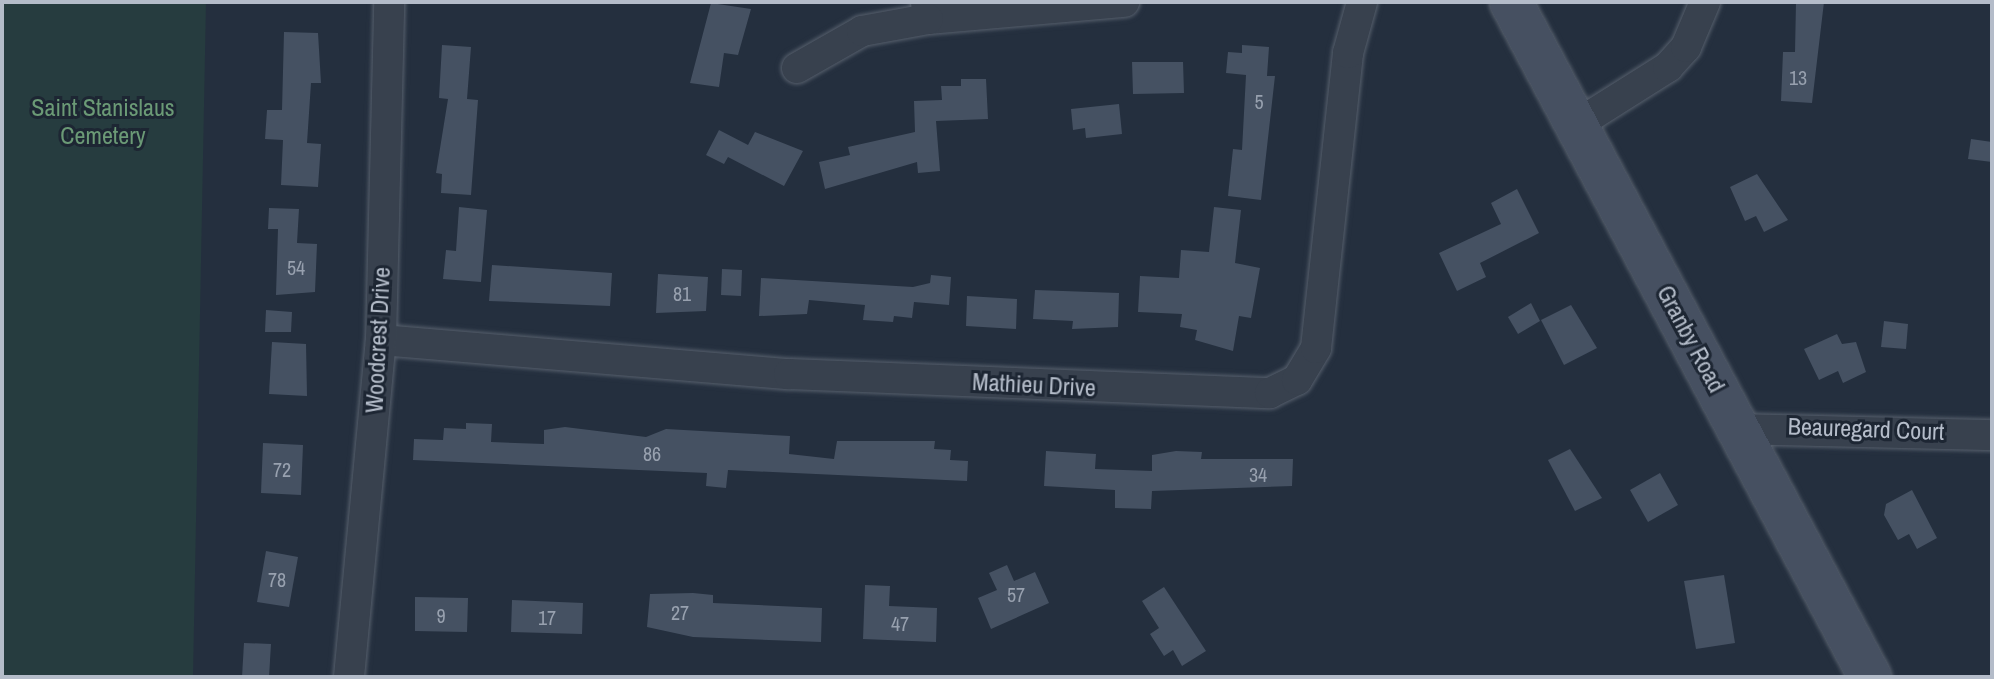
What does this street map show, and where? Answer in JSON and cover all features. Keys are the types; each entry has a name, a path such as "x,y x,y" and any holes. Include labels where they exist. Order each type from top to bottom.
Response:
{"main road":[{"name":"Granby Road","path":"1511,2 1870,677"}],"street":[{"name":"Woodcrest Drive","path":"349,677 381,340 389,2"},
{"path":"797,68 862,31 927,10 1124,2"},
{"name":"Mathieu Drive","path":"381,340 789,374 1270,393 1297,380 1316,348 1348,53 1362,2"},
{"path":"1576,125 1668,67 1686,47 1705,2"},
{"name":"Beauregard Court","path":"1740,429 1992,435"}],"green space":[{"name":"Saint Stanislaus Cemetery","path":"2,2 206,2 193,677 2,677"}],"building":[{"path":"1796,2 1824,2 1812,103 1781,101 1783,52 1795,52"},
{"path":"711,3 751,9 738,55 724,53 719,87 690,83"},
{"path":"284,32 318,33 321,83 311,83 307,143 321,144 318,187 281,185 283,140 265,139 267,110 282,110"},
{"path":"442,45 471,47 467,99 478,100 471,195 441,193 442,174 436,173 448,99 439,98"},
{"path":"1242,45 1269,47 1267,76 1275,76 1261,200 1228,196 1233,149 1242,150 1246,75 1226,73 1228,52 1242,53"},
{"path":"1132,62 1183,62 1184,93 1133,94"},
{"path":"961,79 986,79 988,119 936,121 940,171 918,173 917,162 825,189 819,162 850,155 848,147 915,132 914,101 942,100 941,86 961,86"},
{"path":"1119,104 1122,134 1086,138 1085,128 1073,130 1071,109"},
{"path":"719,130 748,145 755,132 803,151 784,186 728,157 724,164 706,155"},
{"path":"1971,139 1992,142 1992,162 1968,159"},
{"path":"1757,174 1788,220 1764,232 1756,216 1745,221 1730,187"},
{"path":"1517,189 1539,233 1480,263 1486,277 1457,291 1439,253 1501,224 1491,203"},
{"path":"459,207 487,210 481,282 443,279 446,250 456,251"},
{"path":"1214,207 1241,210 1235,263 1260,268 1251,318 1239,316 1233,351 1195,340 1197,330 1180,327 1182,314 1138,312 1140,276 1179,278 1181,250 1209,252"},
{"path":"269,208 299,209 297,243 317,244 315,292 276,295 278,229 268,229"},
{"path":"492,265 612,273 610,306 489,301"},
{"path":"722,269 742,270 741,296 721,295"},
{"path":"658,274 708,277 706,311 656,313"},
{"path":"931,275 951,277 949,305 914,302 912,318 894,316 893,322 863,320 865,305 809,300 807,314 759,316 761,278 913,287 930,283"},
{"path":"1035,290 1119,293 1118,327 1072,329 1073,321 1033,319"},
{"path":"967,296 1017,299 1016,329 966,326"},
{"path":"1531,303 1540,321 1518,334 1508,317"},
{"path":"1571,305 1597,348 1564,365 1541,320"},
{"path":"266,310 292,312 291,332 265,332"},
{"path":"1884,321 1908,324 1906,349 1881,347"},
{"path":"1837,334 1842,344 1856,342 1866,372 1843,383 1838,371 1819,380 1804,349"},
{"path":"272,342 306,344 307,396 269,394"},
{"path":"466,423 492,424 491,442 544,444 544,430 565,427 646,437 666,429 790,436 789,454 834,459 837,441 935,441 934,449 951,450 950,460 968,461 967,481 728,470 726,488 706,486 707,473 413,460 414,439 443,440 444,428 466,429"},
{"path":"263,443 303,445 301,495 261,493"},
{"path":"1570,449 1602,498 1575,511 1548,460"},
{"path":"1046,451 1096,454 1095,469 1152,471 1152,455 1176,451 1202,452 1201,459 1293,459 1292,486 1152,491 1151,509 1115,508 1115,490 1044,486"},
{"path":"1660,473 1678,505 1648,522 1630,490"},
{"path":"1912,490 1937,538 1917,549 1909,534 1898,540 1884,515 1886,504"},
{"path":"266,551 298,557 289,607 257,602"},
{"path":"1007,565 1014,581 1035,572 1049,603 991,629 978,598 997,590 989,573"},
{"path":"1724,575 1735,643 1696,649 1684,581"},
{"path":"865,585 890,586 889,606 937,608 936,642 863,639"},
{"path":"1164,587 1206,651 1182,666 1173,650 1164,656 1150,634 1159,628 1142,601"},
{"path":"650,594 713,595 713,603 822,608 821,642 693,637 647,627"},
{"path":"415,597 468,598 467,632 415,631"},
{"path":"512,600 583,603 582,634 511,632"},
{"path":"244,643 271,644 269,677 242,677"}]}
